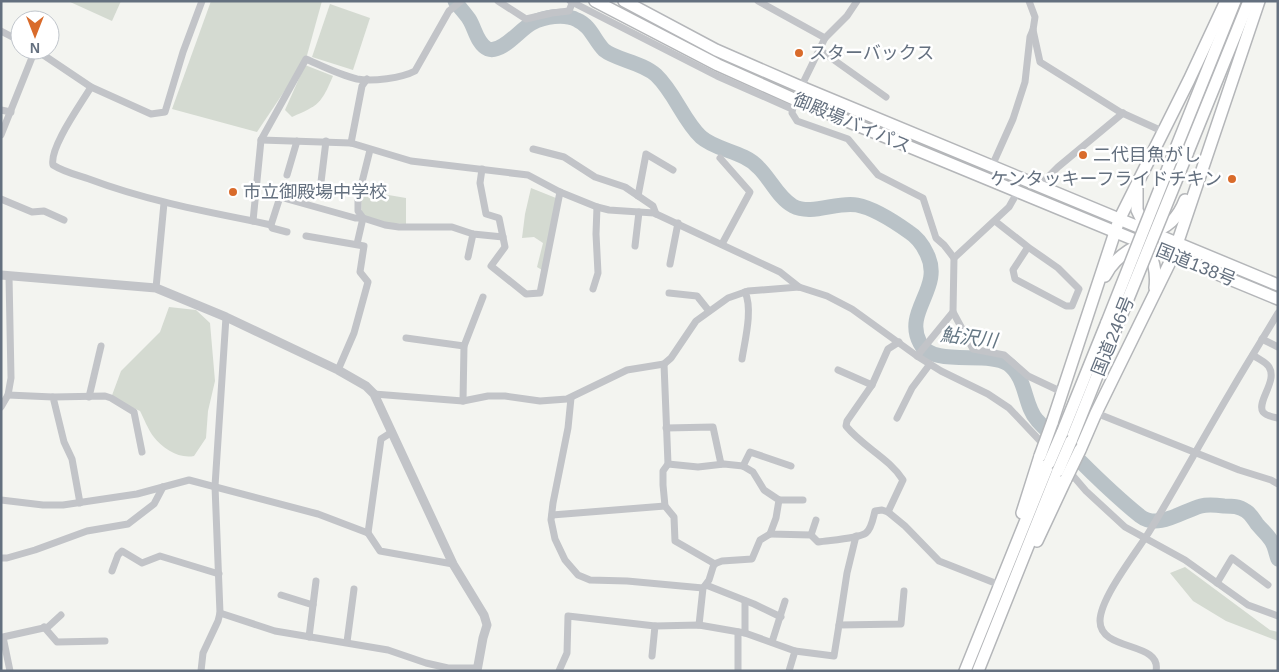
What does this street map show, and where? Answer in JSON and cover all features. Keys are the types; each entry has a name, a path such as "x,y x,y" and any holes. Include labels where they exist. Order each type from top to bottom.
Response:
{"highway":[{"name":"御殿場バイパス","path":"596,1 794,104 1018,191 1119,234"},
{"name":"御殿場バイパス","path":"624,1 716,50 1123,221"},
{"path":"1015,565 1018,524 1049,463 1052,423 1080,338 1123,221 1140,177 1226,1"},
{"name":"国道246号","path":"1049,463 1071,441 1176,148 1236,1"},
{"name":"国道246号","path":"978,671 1049,463 1187,154 1249,1"},
{"path":"1015,565 1039,538 1096,413 1152,299 1214,137 1259,1"},
{"path":"1080,338 1107,272 1124,254 1177,217 1200,163 1214,137"},
{"path":"1140,177 1136,201 1154,263 1155,288 1152,299"},
{"path":"1123,221 1146,238"},
{"path":"1119,234 1146,238"},
{"name":"国道138号","path":"1146,238 1173,241 1278,285"},
{"name":"国道138号","path":"1146,238 1168,254 1278,298"},
{"name":"国道246号","path":"965,671 1000,585 1015,565"}],"street":[{"path":"51,60 91,87 151,114 164,112 202,1"},
{"path":"253,221 261,140 306,59 357,79 367,80 406,76 415,71 449,11 460,1"},
{"path":"498,1 526,19 569,11 572,2 717,76 794,104 792,114 797,121 848,139 878,175 923,198 936,238 954,258 953,312 973,349 1004,355 1028,376 1062,392"},
{"path":"758,1 826,38"},
{"path":"801,87 826,38 847,16 857,1"},
{"path":"992,166 1013,119 1025,82 1030,37 1035,18 1028,1"},
{"path":"1033,30 1040,62 1123,113 1162,131"},
{"path":"820,50 886,97"},
{"path":"1,135 32,60"},
{"path":"351,143 362,86 367,80"},
{"path":"91,87 56,146 52,159 53,165 118,190 164,203 270,225 272,228 287,232"},
{"path":"1,110 11,112"},
{"path":"1039,186 1058,167 1123,113"},
{"path":"261,140 351,143 410,161 528,175 560,192 597,207 656,214 678,223 780,272 798,287 827,296 852,309 930,364 976,387 1009,408 1086,491 1125,527 1185,560 1248,605 1278,616"},
{"path":"287,175 297,140"},
{"path":"321,182 326,141"},
{"path":"533,149 564,157 594,177 625,187 653,206 656,214"},
{"path":"363,218 358,211 358,198 370,150"},
{"path":"638,196 646,154 673,170"},
{"path":"720,158 750,192 722,244"},
{"path":"482,169 480,183 486,214 499,218 505,247 491,266 526,294 540,293 560,192"},
{"path":"954,258 1009,207 1018,191"},
{"path":"270,225 280,197 355,218 363,218 385,226 452,227 473,234 503,237"},
{"path":"1,200 32,212 44,211 64,220"},
{"path":"156,288 164,203"},
{"path":"593,289 598,273 597,207"},
{"path":"635,246 639,212"},
{"path":"356,244 363,218"},
{"path":"995,221 1058,268 1079,289 1072,306 1066,306 1015,279 1013,270 1028,247"},
{"path":"670,264 678,223"},
{"path":"468,257 473,234"},
{"path":"306,236 364,246 360,272 368,282 354,333 338,370"},
{"path":"1,407 8,395 11,378 5,276 156,288 226,317 338,370 366,386 374,394 453,564 482,611 487,625 477,669 448,668 426,663 388,650 275,631 220,613"},
{"path":"374,394 463,401 488,396 504,396 540,401 570,398 628,370 664,364 671,358 696,322 709,310 728,298 745,292 798,287"},
{"path":"742,359 749,300 745,292"},
{"path":"670,293 697,296 709,310"},
{"path":"463,401 464,346 483,297"},
{"path":"918,354 953,312"},
{"path":"1156,671 1157,666 1154,660 1143,651 1107,638 1102,633 1100,621 1106,599 1150,530 1278,314"},
{"path":"201,671 203,653 220,613 215,486 226,317"},
{"path":"406,338 464,346"},
{"path":"1262,339 1278,347"},
{"path":"888,512 903,480 896,468 856,438 846,426 847,421 872,385 888,349 899,342"},
{"path":"89,397 101,346"},
{"path":"1253,356 1268,365 1274,382 1262,404 1262,410 1265,414 1278,418"},
{"path":"664,364 668,464 664,471 665,506 674,517 675,541 715,564"},
{"path":"897,418 912,388 930,364"},
{"path":"838,370 872,385"},
{"path":"8,395 111,398 134,412 142,452"},
{"path":"53,397 64,442 72,459 80,503"},
{"path":"570,398 568,428 552,515 554,539 565,560 578,576 590,580 704,586 781,617"},
{"path":"1096,413 1278,484"},
{"path":"666,428 713,427 720,464"},
{"path":"368,533 380,439 392,432"},
{"path":"743,466 750,452 791,466"},
{"path":"668,464 698,467 720,464 743,466 754,472 764,490 779,500 803,500"},
{"path":"1,500 43,505 80,503 137,494 189,480 318,514 368,533 380,551 453,564"},
{"path":"1,558 36,550 87,531 128,524 154,504 163,487"},
{"path":"770,534 776,518 779,500"},
{"path":"552,515 665,506"},
{"path":"699,626 704,586 714,564 722,561 752,559 760,540 770,534 811,535 818,542 866,533 875,511 882,510 888,512 905,526 939,561 1000,585"},
{"path":"811,535 816,520"},
{"path":"559,671 567,653 568,616 655,626 699,626 742,633 795,651 834,656 846,573 856,536"},
{"path":"112,571 118,555 122,552 142,564 160,556 219,574"},
{"path":"1217,583 1232,558 1268,585"},
{"path":"309,637 316,581"},
{"path":"347,642 354,589"},
{"path":"839,625 900,624 904,590"},
{"path":"281,595 313,605"},
{"path":"738,671 745,601"},
{"path":"772,642 785,602"},
{"path":"10,671 2,638 48,627 60,615"},
{"path":"652,656 655,626"},
{"path":"44,627 57,642 105,640"},
{"path":"789,671 795,651"}],"shaded area":[{"path":"68,1 121,1 112,21"},
{"path":"211,1 322,1 306,59 257,132 172,109"},
{"path":"330,4 370,18 353,70 312,57"},
{"path":"305,65 333,76 318,103 292,117 285,110"},
{"path":"531,188 556,198 542,270 537,267 543,243 534,237 522,238"},
{"path":"365,191 406,198 406,224 383,223 362,216 361,197"},
{"path":"169,307 196,310 210,323 215,381 208,411 206,438 194,456 188,457 166,449 153,436 140,411 111,398 121,371 160,332"},
{"path":"1185,567 1270,630 1278,632 1278,641 1226,621 1193,601 1170,573"}],"waterway":[{"name":"鮎沢川","path":"455,1 469,19 484,47 493,50 505,45 527,26 542,19 560,16 577,20 589,29 604,50 644,67 656,75 669,90 689,123 701,137 707,142 738,154 752,162 778,193 793,206 808,210 849,204 857,205 877,212 915,236 922,244 931,266 931,278 928,289 916,320 916,331 920,343 927,351 948,357 987,358 1008,364 1019,377 1037,420 1140,516 1154,521 1170,518 1204,505 1238,507 1249,514 1269,538 1278,559"}],"place":[{"name":"スターバックス","path":"799,53"},
{"name":"二代目魚がし","path":"1083,155"},
{"name":"ケンタッキーフライドチキン","path":"1232,179"},
{"name":"市立御殿場中学校","path":"233,192"}]}
